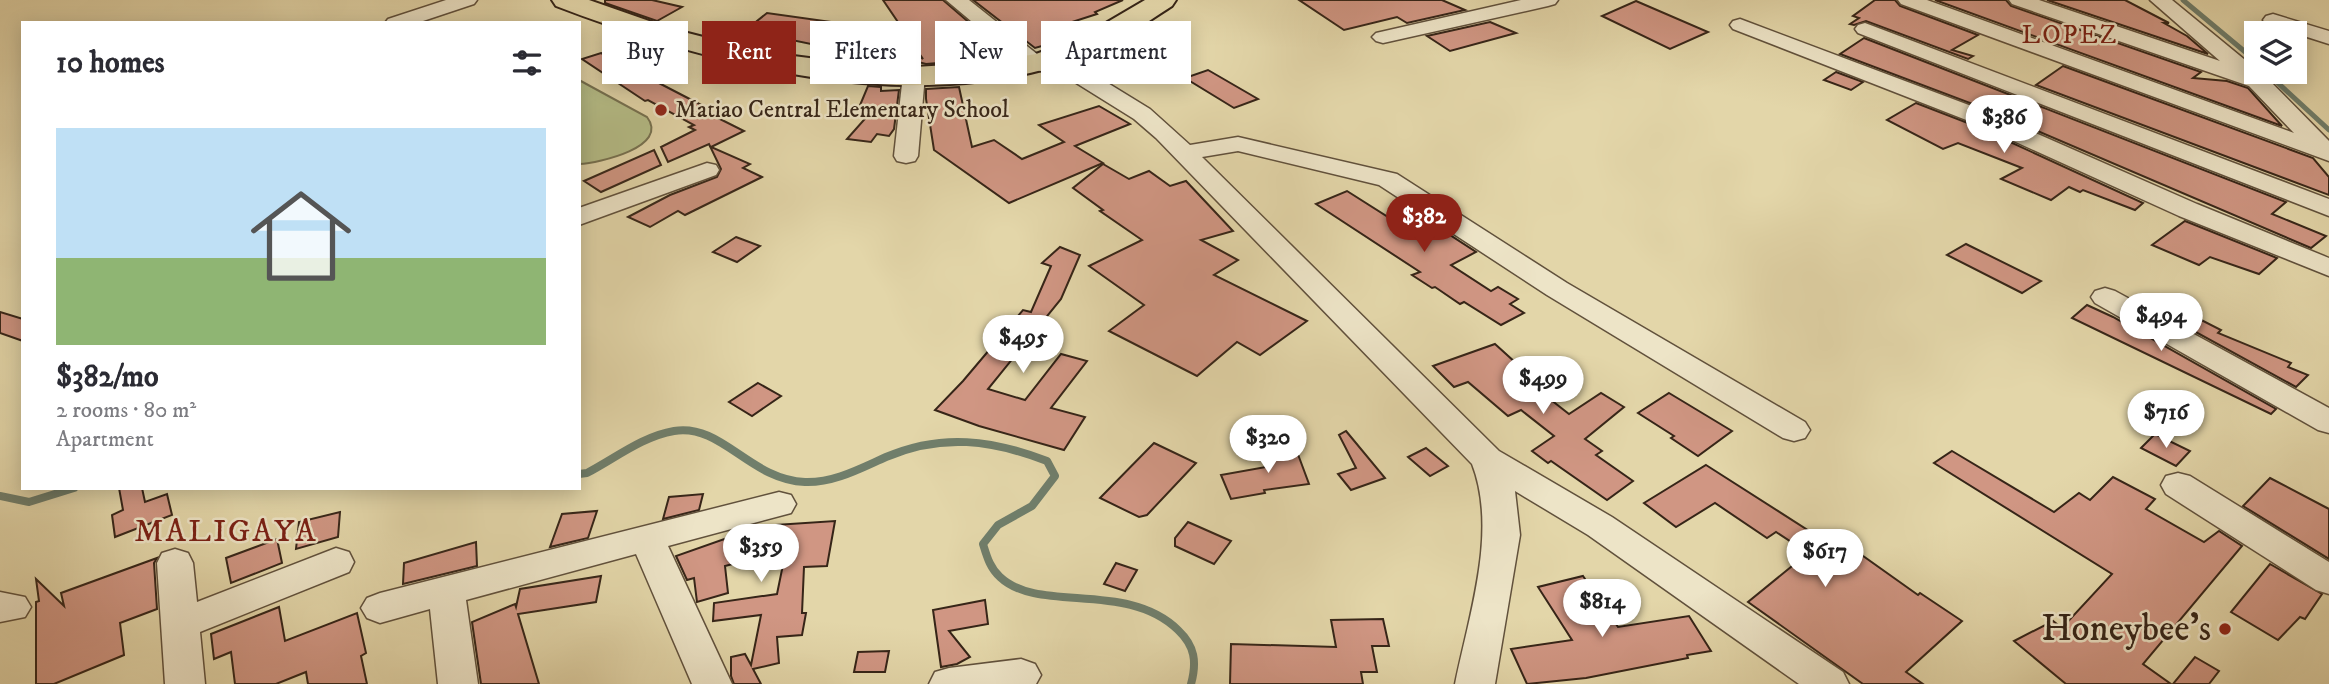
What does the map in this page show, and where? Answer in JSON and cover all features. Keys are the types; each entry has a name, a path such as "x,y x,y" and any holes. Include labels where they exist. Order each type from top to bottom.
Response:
{"highway":[{"path":"565,0 672,39 766,62 810,69"},
{"path":"1128,21 1163,0"},
{"path":"921,75 981,71 1041,63"}],"street":[{"path":"401,21 467,0"},
{"path":"956,0 1035,63"},
{"path":"1383,37 1548,0"},
{"path":"1908,0 2329,154"},
{"path":"2019,0 2244,77"},
{"path":"2134,0 2167,6 2244,70"},
{"path":"2273,20 2329,38"},
{"path":"1740,25 1982,118 2188,210 2329,268"},
{"path":"1865,29 2329,208"},
{"path":"2001,81 2035,46"},
{"path":"906,156 913,84"},
{"path":"1100,84 1142,114 1186,153 1487,459 1600,526 1829,684"},
{"path":"2260,84 2329,154"},
{"path":"1186,153 1229,144 1249,146 1388,179 1557,289 1794,430"},
{"path":"581,216 707,170"},
{"path":"2105,297 2329,422"},
{"path":"1475,684 1502,535 1498,487 1487,459"},
{"path":"2178,485 2329,580"},
{"path":"380,608 779,504"},
{"path":"648,538 712,684"},
{"path":"180,624 336,562"},
{"path":"176,563 186,684"},
{"path":"446,591 458,684"},
{"path":"949,684 1021,675"}],"green space":[{"path":"581,81 647,117 652,128 649,137 641,145 615,157 581,164"}],"building":[{"path":"605,0 652,0 682,7 657,21 605,3"},
{"path":"883,0 943,0 967,21 935,21 935,63 926,64 921,63 921,21 897,21"},
{"path":"973,0 1123,0 1095,12 1097,14 1075,21 1041,21 1041,46 1035,48 1027,42 1027,21 1000,21"},
{"path":"1299,0 1442,0 1465,10 1407,23 1397,17 1344,30"},
{"path":"1875,0 1895,0 1900,6 1978,35 1952,50 1973,56 1968,59 1866,21 1850,24 1859,18 1853,16"},
{"path":"1935,0 2006,0 2011,6 2201,72 2193,78 2227,81 2248,88 2282,126"},
{"path":"2047,0 2125,0 2169,23 2164,23 2187,36 2208,54"},
{"path":"1636,1 1708,32 1670,49 1602,16"},
{"path":"767,13 824,21 810,21 810,44 796,41 796,21 757,21"},
{"path":"1490,22 1516,33 1450,51 1427,36"},
{"path":"1864,38 2286,202 2272,214 2326,236 2311,248 1991,111 1840,54"},
{"path":"602,54 602,72 582,59"},
{"path":"2063,66 2313,158 2329,177 2329,195 2036,85"},
{"path":"1208,70 1258,99 1234,108 1191,82 1191,76"},
{"path":"1836,72 1863,82 1851,90 1824,80"},
{"path":"620,84 661,84 709,109 704,111 744,131 711,147 750,164 743,168 762,177 685,215 678,211 650,227 628,217 670,195 717,177 721,169 709,144 668,162 661,147 695,130 689,127 694,125 648,100 645,101"},
{"path":"868,86 881,87 881,91 899,90 894,129 889,136 877,134 871,142 847,139 871,112 858,110"},
{"path":"959,87 972,147 994,140 1022,159 1064,142 1039,125 1099,106 1130,124 1075,146 1103,163 1009,203 934,150 926,89"},
{"path":"1916,103 1973,125 2143,203 2135,210 2069,187 2051,200 2001,179 2022,168 1958,143 1943,149 1887,120"},
{"path":"654,150 661,165 601,192 584,181"},
{"path":"1103,164 1129,179 1149,171 1170,186 1186,181 1233,231 1201,240 1238,260 1214,275 1307,321 1260,355 1237,342 1197,376 1109,331 1144,305 1089,266 1142,240 1100,211 1103,210 1073,188"},
{"path":"1347,191 1396,222 1416,213 1476,252 1451,265 1491,291 1498,287 1518,299 1510,304 1524,313 1501,325 1464,302 1460,304 1412,275 1420,272 1316,204"},
{"path":"2185,221 2277,258 2259,274 2210,257 2199,265 2152,245"},
{"path":"736,237 760,246 737,262 713,252"},
{"path":"1966,244 2041,281 2022,293 1947,255"},
{"path":"1060,247 1080,255 1061,299 988,389 1025,400 1061,354 1087,361 1051,408 1085,417 1064,450 979,426 935,410 1023,310 1031,312 1051,266 1042,263"},
{"path":"2162,300 2221,330 2218,333 2291,363 2288,367 2308,375 2296,387 2152,308"},
{"path":"2087,305 2276,409 2271,414 2072,318"},
{"path":"0,312 21,318 21,340 0,333"},
{"path":"1495,344 1517,364 1509,367 1569,414 1601,393 1624,407 1585,439 1602,451 1596,455 1633,481 1607,500 1532,451 1554,436 1521,410 1508,416 1468,382 1454,387 1433,366"},
{"path":"758,383 781,396 752,416 729,402"},
{"path":"1669,393 1732,431 1698,456 1671,438 1674,436 1638,413"},
{"path":"1346,431 1385,478 1351,490 1338,474 1356,468 1339,435"},
{"path":"2155,434 2190,451 2176,466 2141,448"},
{"path":"1154,443 1196,463 1147,515 1139,517 1100,498"},
{"path":"1426,448 1448,466 1430,476 1408,457"},
{"path":"1296,449 1309,484 1264,490 1265,493 1231,499 1221,475 1266,467 1261,454"},
{"path":"1952,451 2054,512 2079,493 2090,500 2113,477 2155,499 2146,509 2204,542 2219,531 2242,546 2143,664 2171,684 2066,684 2014,641 2053,621 2062,628 2112,574 1934,463"},
{"path":"1706,465 1814,534 1818,531 1853,553 1856,551 1918,595 1920,593 1962,621 1906,672 1923,684 1863,684 1748,602 1808,553 1776,532 1767,538 1715,503 1676,527 1644,503"},
{"path":"2270,478 2329,509 2329,559 2243,506"},
{"path":"119,490 142,490 145,502 167,494 172,515 115,537 112,515 123,510"},
{"path":"703,494 699,510 663,519 669,497"},
{"path":"597,511 588,538 550,547 562,514"},
{"path":"340,512 338,537 296,549 299,522"},
{"path":"835,521 827,566 804,567 802,613 806,613 802,635 777,637 779,663 753,669 761,684 734,684 731,657 745,654 751,665 761,615 713,621 714,603 777,594 786,550 725,566 728,593 697,602 694,578 687,580 676,556 750,530 775,525"},
{"path":"1188,522 1231,541 1214,564 1175,546 1175,538"},
{"path":"277,539 282,563 231,583 226,558"},
{"path":"476,542 477,566 403,584 404,563"},
{"path":"157,558 154,563 157,609 120,623 124,655 54,684 36,684 36,602 39,601 36,579 64,606 61,593"},
{"path":"1116,563 1137,570 1125,591 1104,584"},
{"path":"2270,564 2322,594 2305,619 2300,617 2278,640 2231,612"},
{"path":"601,576 596,602 518,614 539,684 481,684 472,622 515,604 516,607 520,589"},
{"path":"1583,576 1618,627 1689,616 1711,651 1586,678 1527,684 1511,649 1572,640 1538,587"},
{"path":"985,600 988,624 949,631 970,657 957,664 941,667 933,610"},
{"path":"279,607 285,641 357,613 366,653 361,656 367,684 308,684 306,672 276,684 235,684 231,652 214,659 211,634"},
{"path":"1383,619 1389,646 1372,646 1377,672 1361,672 1363,684 1230,684 1231,644 1336,647 1331,620"},
{"path":"889,651 885,672 854,672 858,652"},
{"path":"2195,657 2219,671 2209,684 2173,684"}],"waterway":[{"path":"2183,0 2244,51"},
{"path":"2279,84 2329,130"},
{"path":"581,474 651,438 674,431 707,435 768,472 805,482 837,477 907,449 947,442 987,444 1027,454 1047,461 1055,476 1032,506 998,525 983,544 994,570 1017,588 1037,594 1110,601 1157,615 1178,630 1191,648 1194,661 1191,684"},
{"path":"0,496 29,502 68,490"}],"place":[{"name":"Matiao Central Elementary School","path":"661,110"},
{"name":"Honeybee's","path":"2225,629"}],"district":[{"name":"LOPEZ","path":"2070,35"},
{"name":"MALIGAYA","path":"226,532"}]}
